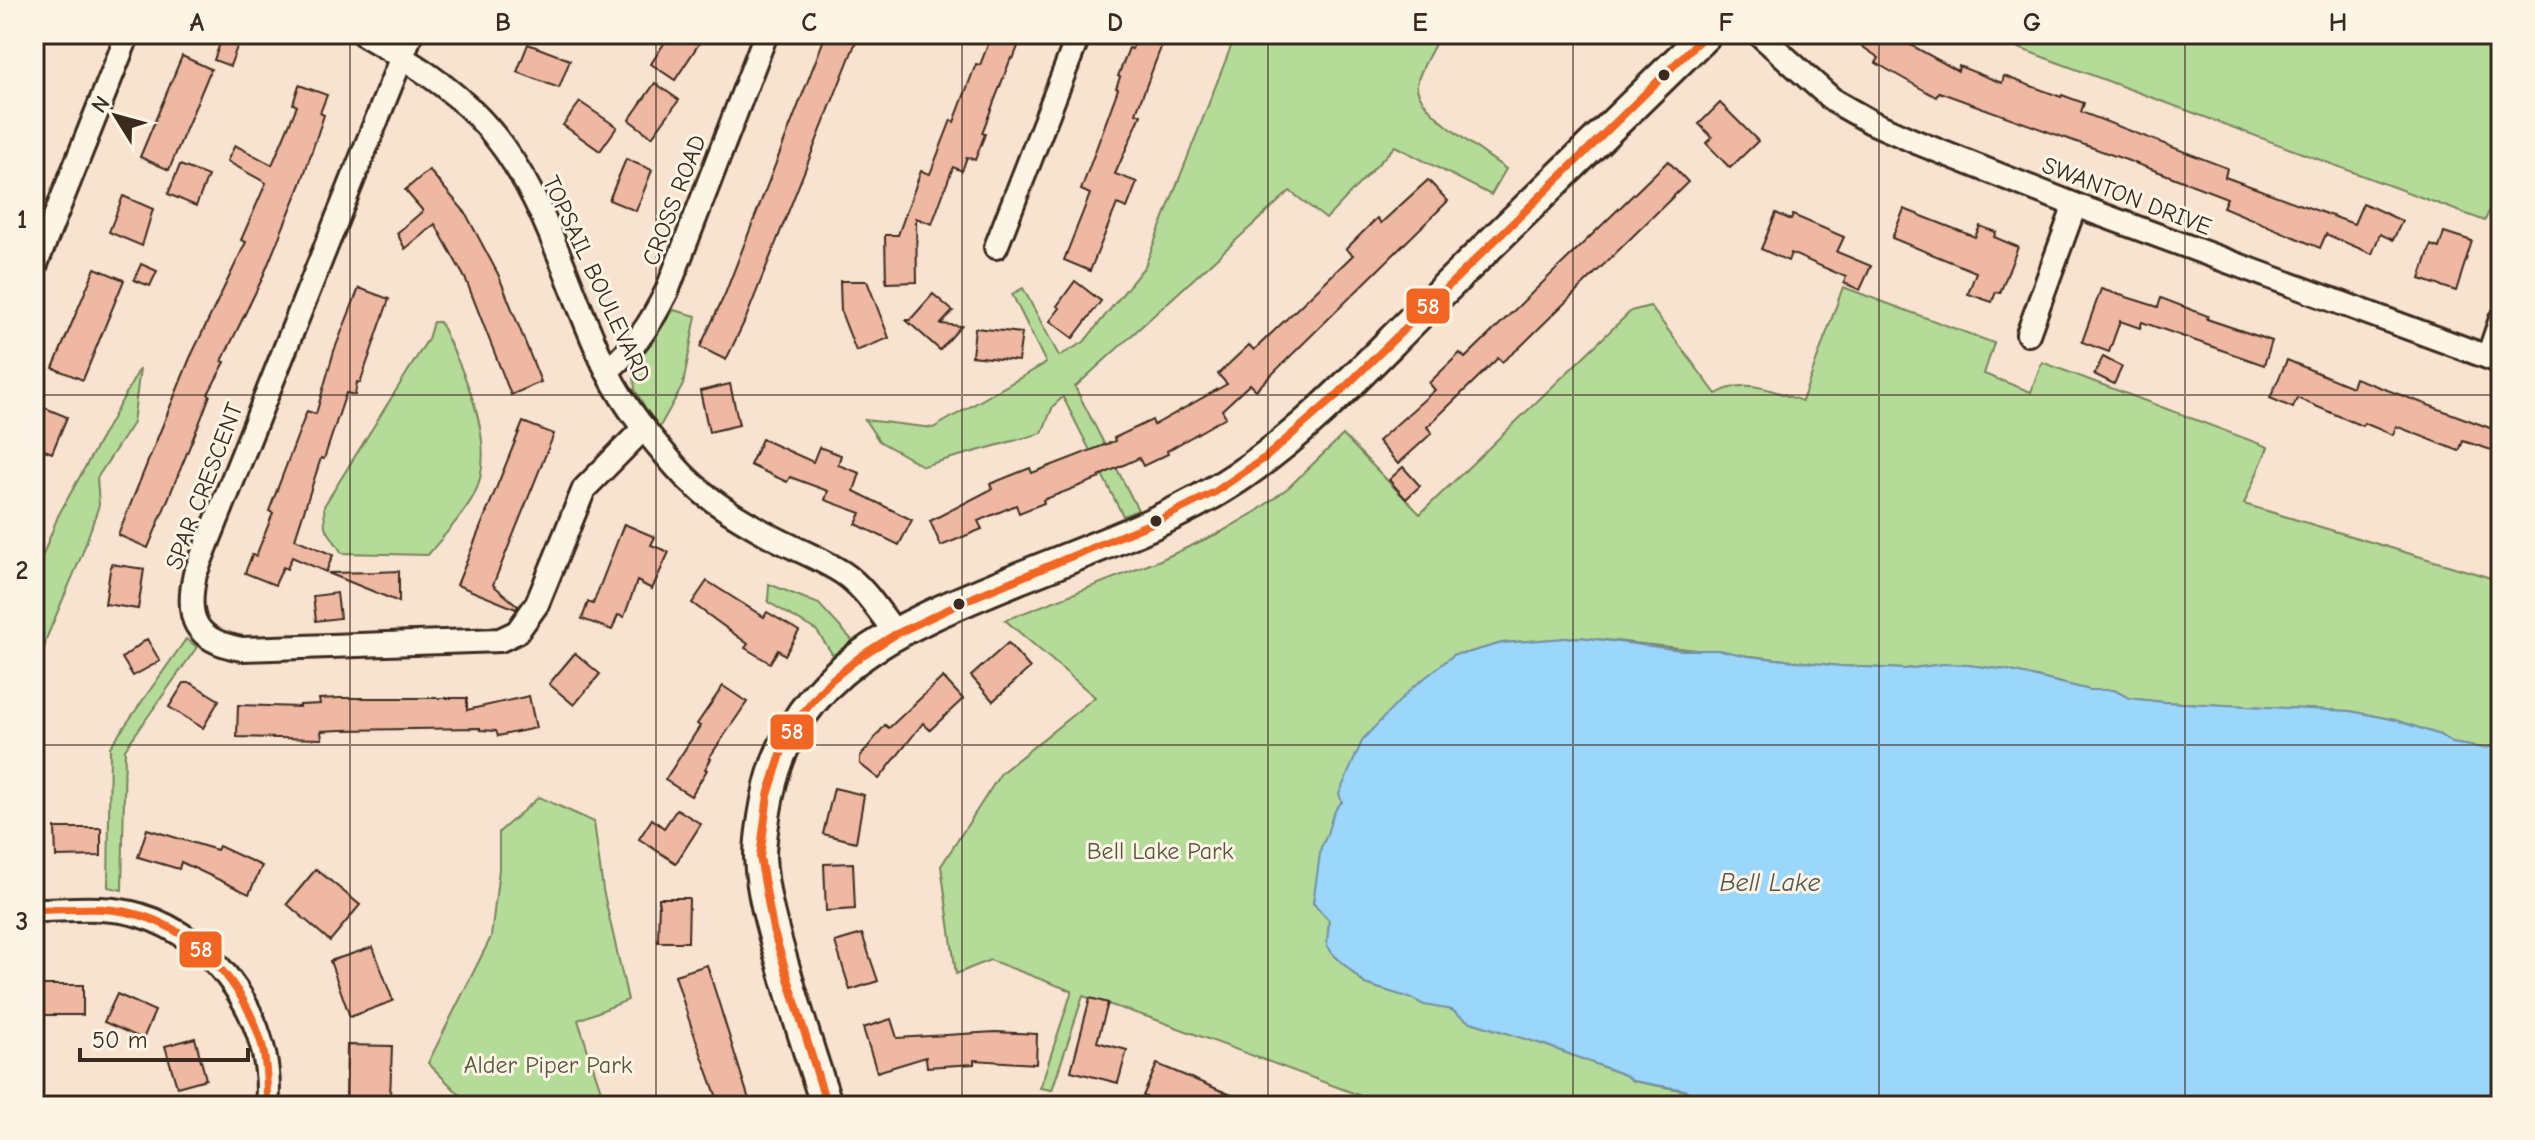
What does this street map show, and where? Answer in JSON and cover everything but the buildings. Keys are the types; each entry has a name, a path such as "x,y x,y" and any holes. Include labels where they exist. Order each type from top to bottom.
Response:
{"street":[{"path":"34,269 128,34"},
{"name":"TOPSAIL BOULEVARD","path":"363,34 450,89 483,121 538,201 607,371 627,408 677,469 700,491 768,535 844,574 866,595 895,632"},
{"path":"402,56 411,34"},
{"name":"CROSS ROAD","path":"607,371 634,347 667,291 766,34"},
{"path":"996,247 1079,34"},
{"path":"827,1106 767,909 760,857 763,821 777,763 802,715 822,688 895,632 943,609 1152,524 1193,504 1270,454 1326,404 1706,34"},
{"name":"SWANTON DRIVE","path":"1759,34 1834,101 1871,122 2075,205 2494,360"},
{"name":"SPAR CRESCENT","path":"402,56 195,574 191,596 194,624 222,646 242,649 500,640 517,632 537,604 584,489 644,428"},
{"path":"2028,334 2075,205"},
{"path":"2494,360 2501,319"},
{"path":"34,910 113,910 140,915 168,928 199,949 230,978 262,1039 269,1090 267,1106"}],"green space":[{"path":"1236,34 1440,34 1418,80 1419,95 1439,119 1506,169 1491,195 1395,146 1326,219 1290,191 1075,387 1138,510 1123,516 1063,397 1053,406 1042,433 923,466 879,441 865,420 933,428 1046,363 1012,294 1023,288 1059,356 1084,342 1145,266"},
{"path":"1981,34 2501,34 2501,180 2485,221"},
{"name":"Bell Lake Park","path":"1843,287 1994,343 1984,374 2031,392 2042,362 2268,447 2244,504 2501,581 2501,746 2482,748 2452,743 2440,735 2395,720 2350,711 2129,698 2114,690 2090,690 2007,670 1968,665 1944,664 1905,669 1840,666 1579,637 1502,643 1455,654 1445,662 1342,799 1313,903 1329,920 1327,945 1365,984 1452,1010 1468,1021 1545,1045 1625,1075 1633,1081 1686,1091 1730,1106 1388,1106 1154,1019 1083,996 1052,1090 1040,1088 1072,991 990,960 956,974 941,866 1001,773 1095,697 1005,620 1158,561 1221,532 1289,487 1343,435 1420,514 1631,311 1650,306 1716,394 1738,386 1748,386 1769,389 1802,401"},
{"path":"674,310 696,316 683,385 658,430 635,390 633,364"},
{"path":"433,322 440,322 475,407 483,453 481,475 474,495 428,555 342,553 325,527 324,506 428,339"},
{"path":"140,368 133,423 97,478 99,505 46,639 34,703 34,578 58,516"},
{"path":"769,584 819,604 853,641 833,655 817,631 768,602"},
{"path":"186,639 197,647 125,749 122,890 108,887 110,747"},
{"name":"Alder Piper Park","path":"539,797 594,822 603,890 628,1000 578,1020 606,1106 471,1106 428,1063 491,937 499,869 499,832"}],"water":[{"name":"Bell Lake","path":"1579,637 1681,650 1720,650 1840,666 1905,669 1944,664 1968,665 2007,670 2090,690 2114,690 2129,698 2350,711 2395,720 2440,735 2452,743 2482,748 2501,746 2501,1106 1730,1106 1685,1090 1633,1081 1625,1075 1545,1045 1468,1021 1452,1010 1424,1005 1365,984 1332,953 1327,945 1329,920 1313,903 1321,847 1334,812 1342,802 1339,794 1363,739 1412,688 1455,654 1502,643"}],"transit line":[{"name":"58","path":"827,1106 773,929 760,857 768,795 782,751 802,714 829,682 861,656 896,634 974,597 1159,520 1215,492 1266,457 1337,395 1706,34"},
{"name":"58","path":"34,910 127,912 173,929 194,943 229,979 254,1022 265,1060 267,1106"}]}
